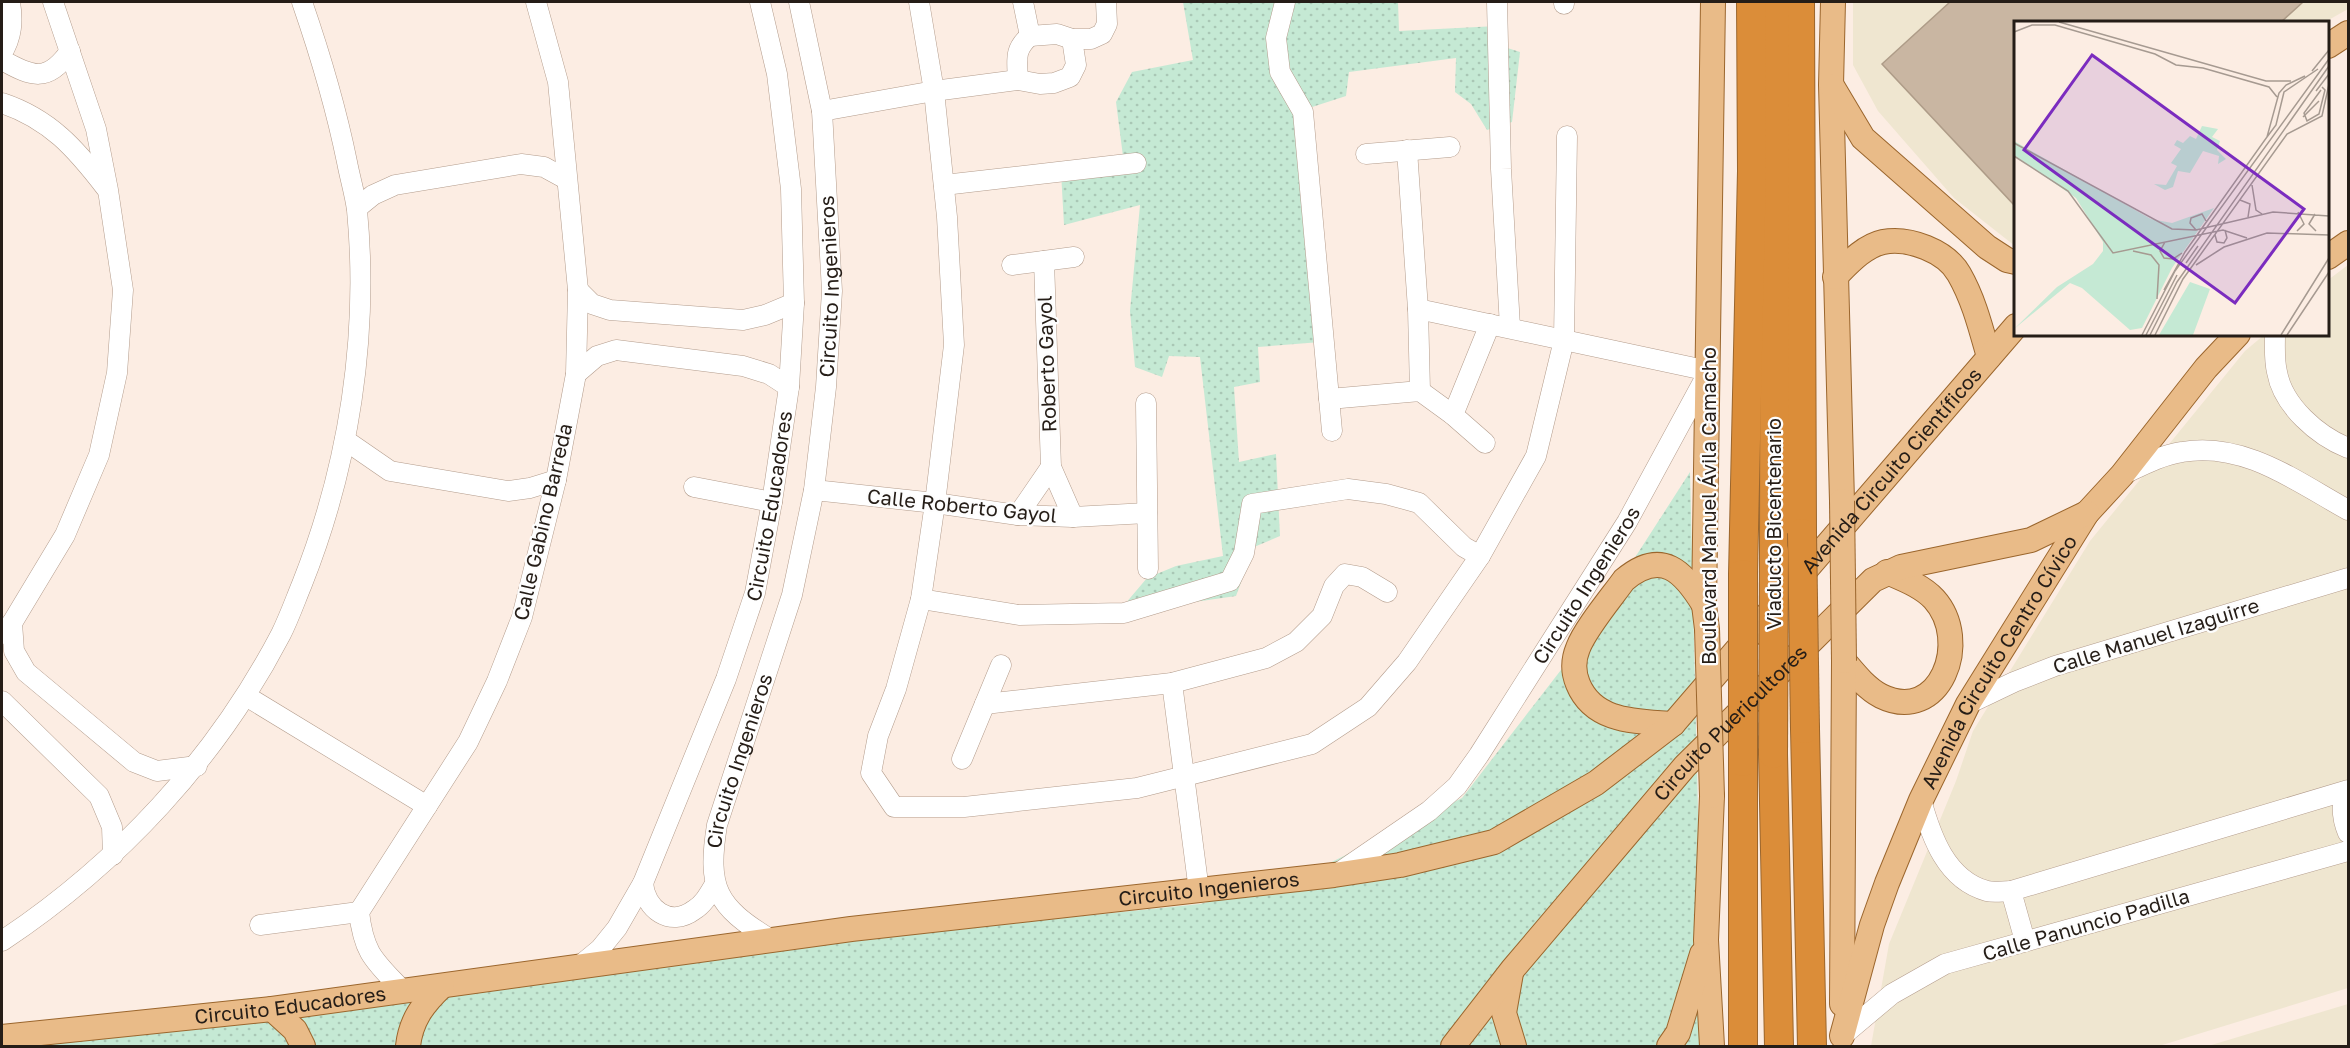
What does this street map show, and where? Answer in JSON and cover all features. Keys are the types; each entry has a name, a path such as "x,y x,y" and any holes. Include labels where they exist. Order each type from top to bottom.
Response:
{"highway":[{"name":"Boulevard Manuel Ávila Camacho","path":"1743,1047 1743,574 1752,171 1751,2"},
{"name":"Viaducto Bicentenario","path":"1775,2 1773,754 1779,1047"},
{"path":"1800,2 1802,533 1812,1047"}],"main road":[{"name":"Boulevard Manuel Ávila Camacho","path":"1713,2 1706,617 1712,796 1706,940 1713,1047"},
{"path":"1833,2 1831,85 1844,661 1842,1041"},
{"path":"2329,45 2349,33"},
{"path":"2329,56 2349,56"},
{"path":"1831,85 1863,138 1987,247 2007,260 2014,262"},
{"path":"1835,277 1858,255 1882,242 1909,242 1933,250 1958,272 1973,302 1989,357"},
{"path":"2329,256 2349,243"},
{"name":"Avenida Circuito Científicos","path":"1673,724 2014,328"},
{"name":"Avenida Circuito Centro Cívico","path":"1842,1041 1872,925 1921,800 1968,704 2087,513 2122,475 2206,368 2236,336"},
{"name":"Circuito Puericultores","path":"1453,1047 1512,970 1685,766 1873,580 1887,572 2031,540 2087,513"},
{"path":"1673,724 1621,720 1592,706 1582,694 1573,662 1578,646 1624,580 1633,572 1644,567 1657,565 1670,567 1680,573 1690,582 1706,617"},
{"path":"1844,661 1868,687 1893,700 1911,701 1925,695 1940,683 1947,670 1952,651 1952,635 1945,615 1934,599 1918,587 1887,572"},
{"name":"Circuito Ingenieros","path":"770,939 1199,891 1400,865 1494,842 1596,783 1673,724"},
{"name":"Circuito Educadores","path":"2,1037 272,1010 770,939"},
{"path":"1669,1047 1678,1033 1706,940"},
{"path":"1512,970 1504,1013 1514,1047"},
{"path":"408,1047 412,1027 423,1005 442,986"},
{"path":"272,1010 295,1030 303,1047"}],"street":[{"path":"2,53 10,39 12,14 10,2"},
{"path":"53,2 96,129 108,190 123,290 117,373 99,454 65,535 7,629 14,651 26,672 134,762 157,771 196,766"},
{"path":"2,941 40,915 113,855 196,766 246,696 282,632 319,540 345,440 357,368 360,292 357,208 339,124 302,2"},
{"name":"Calle Gabino Barreda","path":"359,912 468,742 497,681 522,616 556,480 576,374 578,290 558,82 536,2"},
{"name":"Circuito Educadores","path":"577,968 600,949 617,928 643,883 726,680 755,592 772,502 789,387 794,303 791,189 777,74 760,2"},
{"name":"Circuito Ingenieros","path":"770,939 743,923 726,906 715,884 713,863 717,825 792,595 814,490 826,387 832,291 822,111 800,2"},
{"path":"919,2 934,91 944,185 954,345 921,599 896,688 878,736 871,773 894,807 964,807 1137,788 1312,744 1368,707 1407,662 1480,556 1536,456 1564,340 1568,136"},
{"path":"1023,2 1030,36"},
{"path":"1018,80 1017,55 1022,43 1030,36 1057,34 1072,39 1091,39 1102,34 1107,24 1106,2"},
{"path":"1286,2 1276,38 1280,72 1302,112 1332,431"},
{"path":"1497,2 1501,169 1510,327"},
{"path":"822,111 934,91 1018,80 1040,84 1054,83 1070,77 1076,66 1072,39"},
{"path":"2,60 33,75 49,73 70,51"},
{"path":"2,103 34,117 53,129 71,146 108,190"},
{"path":"1366,154 1450,147"},
{"path":"1407,150 1418,309 1420,392"},
{"path":"944,185 1137,163"},
{"path":"357,208 373,195 395,185 521,164 544,167 567,178"},
{"path":"1012,265 1074,257"},
{"name":"Roberto Gayol","path":"1044,261 1051,467 1073,517"},
{"path":"578,290 592,304 610,310 743,320 765,315 794,303"},
{"path":"1418,309 1709,370"},
{"path":"1453,415 1490,324"},
{"path":"2275,336 2277,374 2288,398 2320,433 2349,448"},
{"path":"576,374 597,356 616,350 743,366 769,374 789,387"},
{"name":"Circuito Ingenieros","path":"1334,875 1429,811 1456,786 1479,755 1627,522 1709,370"},
{"path":"1329,399 1420,392 1453,415 1485,443"},
{"path":"1146,403 1148,568"},
{"path":"345,440 390,471 508,491 530,488 556,480"},
{"path":"2122,475 2155,460 2181,452 2218,451 2262,462 2349,510"},
{"path":"1018,514 1051,467"},
{"path":"694,487 772,502"},
{"path":"921,599 1019,615 1124,613 1230,581 1244,554 1251,504 1348,489 1386,494 1419,503 1464,547 1480,556"},
{"name":"Calle Roberto Gayol","path":"814,490 1018,514 1073,517 1148,513"},
{"path":"985,704 1172,683 1266,658 1296,642 1322,616 1334,586 1345,574 1362,577 1387,592"},
{"name":"Calle Manuel Izaguirre","path":"1968,704 2055,666 2349,578"},
{"path":"962,759 1001,665"},
{"path":"1172,683 1199,891"},
{"path":"246,696 427,806"},
{"path":"2,701 99,796 112,827 113,855"},
{"path":"1921,800 1931,835 1956,872 1970,885 1990,892 2011,891 2347,791"},
{"path":"2347,791 2342,804 2344,822 2349,833"},
{"name":"Calle Panuncio Padilla","path":"1842,1041 1892,994 1945,964 2349,851"},
{"path":"643,883 650,906 666,916 675,917 692,912 700,906 715,884"},
{"path":"2011,891 2025,942"},
{"path":"260,925 359,912 362,938 373,960 403,991"}],"shaded area":[{"path":"1853,2 2348,2 2348,9 2327,21 2014,21 2014,245 1954,198 1878,111 1853,65"},
{"path":"2348,265 2348,988 2159,1046 1871,1046 1889,944 1956,781 1973,731 2090,541 2245,351 2263,336 2329,336 2329,279"},
{"path":"2348,1004 2348,1046 2208,1046"}],"green space":[{"path":"1183,2 1398,2 1399,31 1497,26 1498,45 1520,52 1512,122 1487,130 1471,104 1455,92 1456,58 1349,72 1346,96 1309,108 1333,341 1258,347 1260,382 1234,387 1239,462 1276,454 1280,536 1254,547 1236,596 1132,611 1125,604 1147,578 1176,566 1223,556 1200,357 1169,356 1162,377 1135,367 1130,311 1140,205 1064,225 1061,172 1124,164 1116,102 1132,72 1193,60"},
{"path":"1690,472 1702,1046 2,1046 2,1027 251,998 327,993 1200,904 1295,880 1462,798 1571,657"}],"building":[{"path":"1950,2 2303,2 2282,21 2014,21 2014,205 1882,64"}]}
